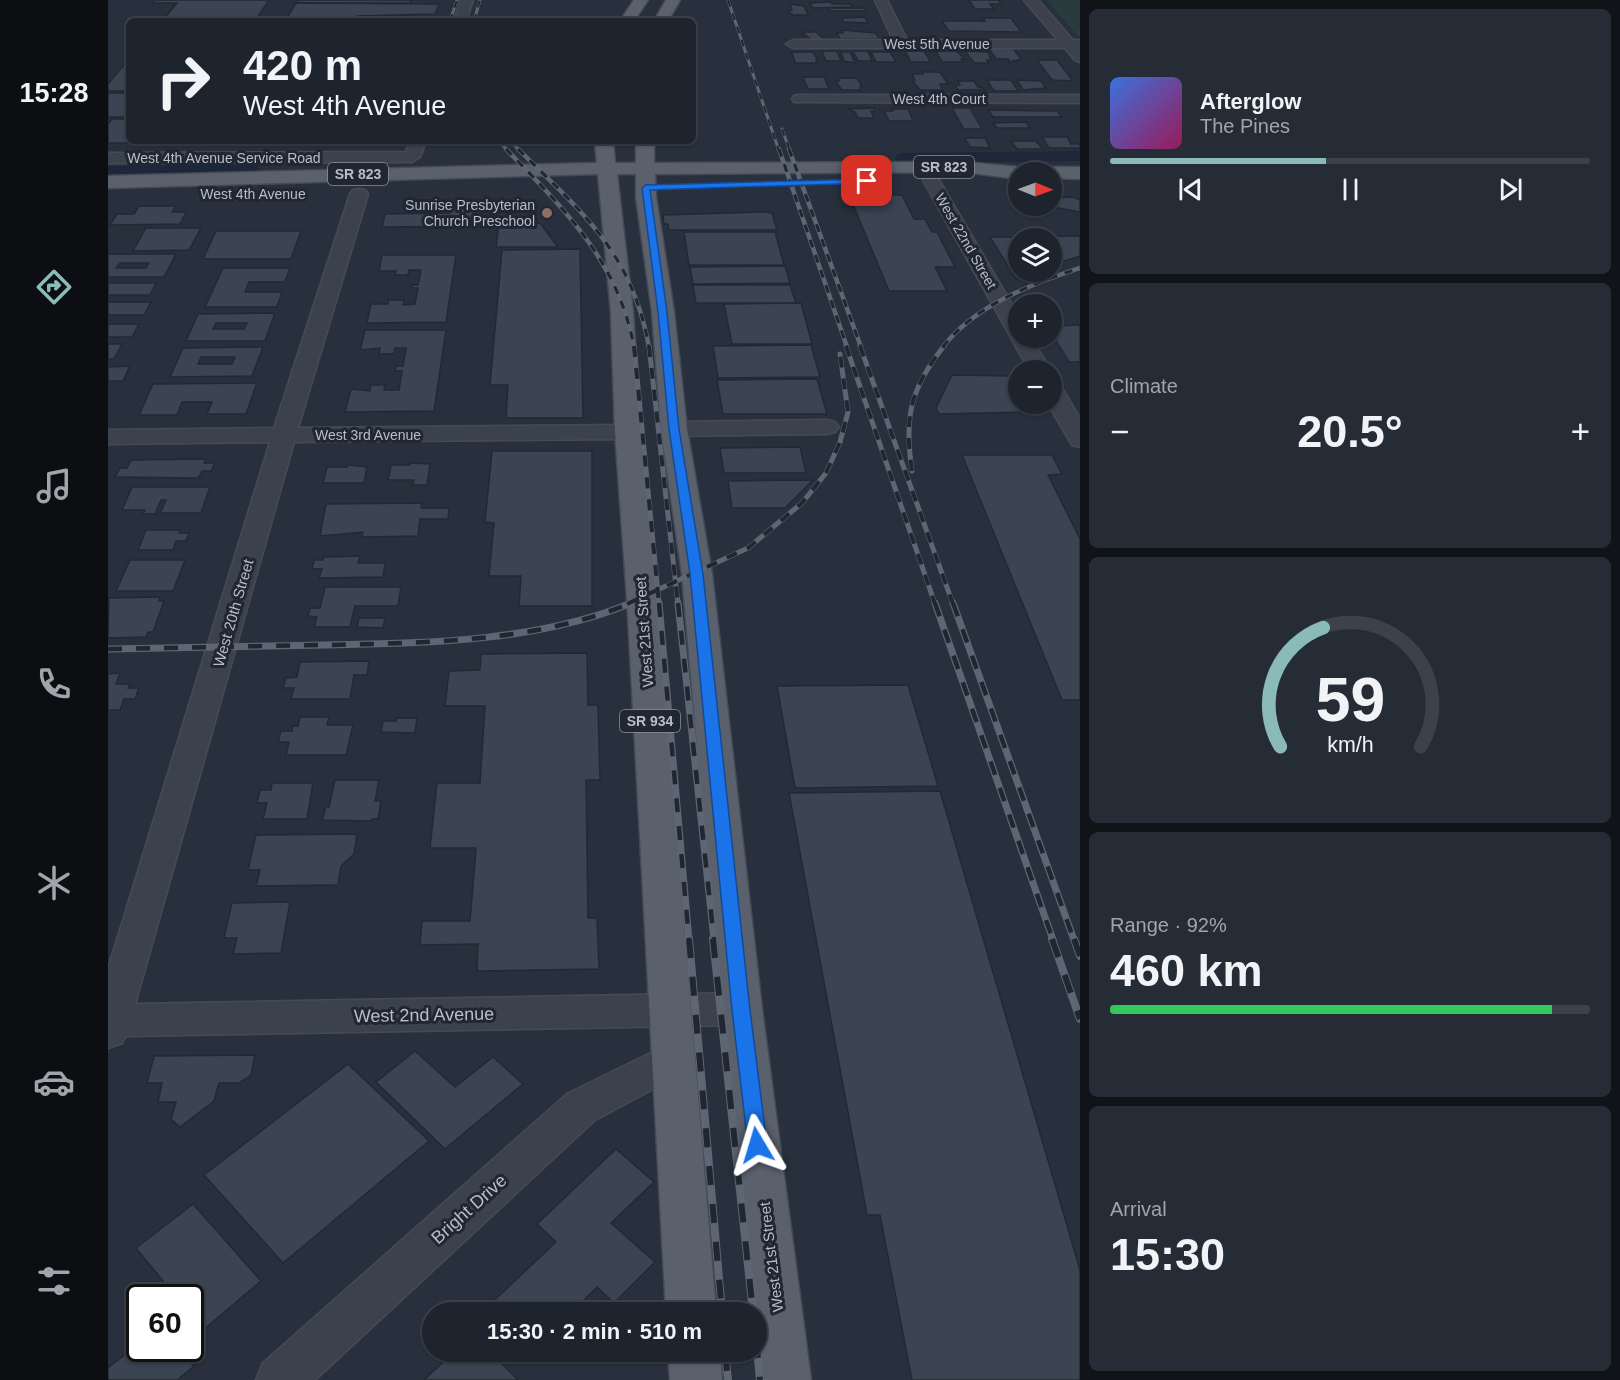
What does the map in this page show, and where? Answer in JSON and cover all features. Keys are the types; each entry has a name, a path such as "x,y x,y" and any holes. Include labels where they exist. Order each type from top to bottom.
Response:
{"main road":[{"path":"629,18 641,0"},
{"path":"663,18 673,0"},
{"name":"SR 934","path":"604,144 607,168"},
{"name":"West 21st Street","path":"645,144 646,188 663,312 674,429 697,574 741,1010 785,1380"},
{"name":"West 4th Avenue","path":"108,182 607,168 965,167 1008,172"},
{"name":"West 21st Street","path":"607,168 601,189 622,312 628,432 642,598 690,1302"},
{"path":"1062,173 1080,172"},
{"name":"West 4th Avenue","path":"697,186 974,179 1008,174"},
{"path":"601,189 666,187"},
{"name":"West 4th Avenue","path":"108,195 371,194"},
{"path":"695,1362 696,1380"}],"street":[{"path":"461,18 467,0"},
{"path":"881,0 902,44"},
{"path":"1031,0 1075,44 1080,57"},
{"name":"West 5th Avenue","path":"794,44 1075,44"},
{"name":"West 4th Court","path":"799,99 1080,99"},
{"name":"West 4th Avenue Service Road","path":"108,158 412,157 417,144"},
{"name":"West 22nd Street","path":"931,180 1008,315"},
{"name":"West 20th Street","path":"109,1024 284,435 371,194"},
{"path":"1062,407 1078,434"},
{"path":"674,429 827,427"},
{"name":"West 3rd Avenue","path":"108,437 628,432"},
{"name":"West 2nd Avenue","path":"109,1024 741,1010"},
{"name":"Bright Drive","path":"280,1380 580,1107 673,1059"}],"shaded area":[{"path":"1047,0 1080,0 1080,36 1078,36"}],"building":[{"path":"155,0 269,0 257,18 165,18 177,3 152,3"},
{"path":"298,0 411,0 410,3 297,3"},
{"path":"969,0 998,0 1001,4 990,4 994,9 975,9"},
{"path":"831,2 832,4 850,4 852,7 813,8 809,3"},
{"path":"296,3 439,4 435,14 357,16 356,18 287,18"},
{"path":"790,4 804,6 808,15 793,15 788,11 792,10"},
{"path":"829,8 865,8 866,11 830,11"},
{"path":"865,17 868,23 843,22 842,18"},
{"path":"983,18 1011,18 1021,32 949,31 942,21 985,21"},
{"path":"842,30 876,33 879,39 840,39 837,33 843,33"},
{"path":"803,32 816,32 825,40 812,41 807,36 802,36 801,34 805,34"},
{"path":"988,47 1012,47 1021,59 1010,62 1008,59 996,59"},
{"path":"822,51 837,51 841,61 826,61"},
{"path":"853,51 868,51 872,61 858,61"},
{"path":"905,51 924,51 931,62 911,62"},
{"path":"936,51 956,51 965,59 961,59 963,62 942,62"},
{"path":"965,51 988,52 991,60 987,60 989,63 974,63"},
{"path":"792,52 813,52 818,60 816,60 817,63 795,63"},
{"path":"841,52 850,52 855,63 844,61"},
{"path":"871,52 890,52 896,62 876,62"},
{"path":"1037,60 1057,60 1073,81 1052,80"},
{"path":"126,63 126,91 108,91 108,84"},
{"path":"922,72 940,72 948,84 940,84 943,90 920,90 912,80 915,80 912,74 923,74"},
{"path":"803,77 824,77 829,89 808,89"},
{"path":"838,78 857,78 862,87 860,87 861,90 842,90 835,81 839,81"},
{"path":"987,80 1011,80 1018,91 994,91"},
{"path":"1017,80 1041,81 1046,88 1023,90"},
{"path":"958,81 974,81 984,90 958,90 955,85 960,85"},
{"path":"108,93 126,93 126,117 108,117"},
{"path":"874,108 875,111 871,111 874,118 858,118 855,112 848,109"},
{"path":"952,108 970,108 982,129 964,129"},
{"path":"892,109 908,109 913,121 889,121 884,111 893,111"},
{"path":"988,110 1057,111 1062,117 993,117"},
{"path":"112,119 126,119 126,143 108,143 108,124"},
{"path":"1026,122 1030,128 997,128 993,123"},
{"path":"1042,137 1067,137 1071,144 1080,144 1080,148 1049,148"},
{"path":"965,138 985,138 990,148 970,147"},
{"path":"1011,141 1036,141 1043,149 1017,149"},
{"path":"199,144 284,144 283,145"},
{"path":"290,144 382,144 382,145"},
{"path":"849,195 902,195 914,219 925,219 932,232 937,232 955,267 935,267 947,291 889,291"},
{"path":"1073,197 1080,200 1080,212 1062,209 1062,198"},
{"path":"482,202 480,226 382,227 385,214 450,213 451,203"},
{"path":"139,206 176,206 172,212 186,212 180,224 110,225 117,214 134,214"},
{"path":"772,213 777,230 669,230 668,224 664,224 663,215"},
{"path":"540,223 558,247 496,247 499,224"},
{"path":"146,228 201,228 189,250 133,251"},
{"path":"216,231 301,231 291,259 203,259"},
{"path":"684,232 775,232 784,265 689,265"},
{"path":"1062,236 1080,236 1080,256 1062,262"},
{"path":"990,237 1008,237 1008,266"},
{"path":"580,249 583,418 506,418 508,385 490,385 502,250"},
{"path":"108,254 176,254 164,277 108,277","holes":["120,263 149,263 146,268 116,268"]},
{"path":"382,255 456,255 446,322 367,323 371,304 388,304 388,300 404,300 403,305 415,304 418,288 411,288 412,285 418,285 421,270 409,270 408,275 395,275 396,271 379,271"},
{"path":"785,266 790,283 693,284 690,267"},
{"path":"223,268 290,268 285,282 249,282 245,292 282,292 277,307 205,307"},
{"path":"108,283 156,283 150,295 108,295"},
{"path":"693,285 790,285 796,303 696,303"},
{"path":"108,302 151,302 144,315 108,315"},
{"path":"801,303 812,344 732,344 724,304"},
{"path":"275,313 265,341 186,341 198,314","holes":["216,323 247,323 244,329 213,329"]},
{"path":"108,324 139,324 132,337 108,337"},
{"path":"1080,325 1080,362 1069,362 1060,348 1062,326"},
{"path":"365,330 446,330 434,411 345,412 351,389 370,391 371,385 385,385 384,390 399,390 402,371 395,371 396,366 403,366 406,348 395,348 394,354 379,354 380,348 360,350"},
{"path":"108,344 122,344 114,359 108,359"},
{"path":"811,345 820,377 718,378 713,346"},
{"path":"263,347 252,376 170,377 183,348","holes":["201,357 235,357 232,364 198,364"]},
{"path":"130,366 123,381 108,381 108,367"},
{"path":"952,375 1008,376 1008,412 939,414 936,408"},
{"path":"817,379 827,414 723,414 717,380"},
{"path":"257,383 246,414 207,414 212,402 182,402 177,415 139,415 153,384"},
{"path":"800,447 806,473 724,473 720,448"},
{"path":"492,451 592,451 592,606 519,606 521,576 489,576 494,523 485,522"},
{"path":"962,455 1052,455 1062,474 1048,475 1080,539 1080,700 1062,700"},
{"path":"206,459 204,463 215,463 211,471 202,471 198,478 115,477 120,468 127,468 131,460"},
{"path":"411,463 430,464 427,485 413,485 414,480 388,480 391,465 410,465"},
{"path":"348,465 367,467 364,483 323,483 327,467 347,467"},
{"path":"813,480 785,508 732,508 728,481"},
{"path":"132,487 210,487 201,513 160,513 166,500 161,500 155,514 143,514 145,510 122,510"},
{"path":"422,503 421,508 449,508 448,519 420,519 418,536 362,537 363,532 320,536 326,504"},
{"path":"146,530 180,530 179,533 189,533 186,541 176,541 173,550 138,550"},
{"path":"360,556 358,563 385,563 383,577 319,578 322,569 312,569 314,560 323,560 324,557"},
{"path":"130,560 185,560 173,591 116,591"},
{"path":"325,587 401,587 398,606 355,606 350,627 314,627 317,617 308,616 310,608 320,608"},
{"path":"160,597 159,601 164,601 153,632 148,632 146,637 108,638 109,598"},
{"path":"359,618 385,618 383,628 357,627"},
{"path":"587,653 588,705 598,705 600,780 586,780 588,918 597,918 599,969 477,971 478,944 420,945 422,921 470,921 476,848 430,848 437,783 480,783 485,706 445,706 449,671 480,670 481,654"},
{"path":"369,661 367,675 354,675 350,699 291,699 294,688 283,688 286,678 297,677 300,662"},
{"path":"120,673 116,684 130,684 128,688 139,688 135,699 124,699 120,710 108,710 108,674"},
{"path":"908,685 938,786 795,788 777,686"},
{"path":"300,717 329,717 327,725 353,725 346,755 286,755 289,742 278,742 281,731 292,731 293,726 298,726"},
{"path":"397,718 417,718 415,733 381,732 383,721 396,721"},
{"path":"335,780 379,780 375,801 381,801 378,819 372,819 372,821 322,820 326,807 329,807"},
{"path":"272,783 313,783 307,819 263,819 267,803 257,803 260,790 271,790"},
{"path":"940,791 1080,1270 1080,1380 912,1380 880,1215 867,1215 789,793"},
{"path":"357,834 354,854 341,866 338,885 256,886 260,870 248,870 256,835"},
{"path":"290,902 281,953 233,954 237,938 224,938 232,903"},
{"path":"415,1051 455,1087 493,1057 523,1084 445,1149 376,1082"},
{"path":"255,1055 251,1075 239,1083 219,1083 214,1101 180,1127 171,1119 176,1102 158,1102 162,1083 147,1083 154,1056"},
{"path":"348,1064 429,1141 283,1263 204,1175"},
{"path":"616,1149 654,1182 611,1223 655,1262 615,1302 597,1287 582,1302 492,1302 556,1242 537,1224"},
{"path":"193,1204 261,1281 204,1329 204,1284 166,1284 136,1248"},
{"path":"126,1354 126,1362 191,1362 194,1366 177,1380 108,1380 108,1368"},
{"path":"443,1362 500,1362 518,1380 424,1380"}],"waterway":[{"path":"904,158 1080,156"},
{"path":"108,171 252,170"}],"railway":[{"path":"451,18 457,0"},
{"path":"475,18 480,0"},
{"path":"728,0 779,151"},
{"path":"782,129 790,151"},
{"path":"501,144 506,149"},
{"path":"513,144 518,149"},
{"path":"506,149 568,216 602,263 616,288 634,347"},
{"path":"518,149 584,215 617,260 641,314 649,347"},
{"path":"779,149 847,347"},
{"path":"789,149 861,347"},
{"path":"943,347 971,319 1005,298 1080,268"},
{"path":"634,346 658,590"},
{"path":"649,346 675,582"},
{"path":"846,346 935,604"},
{"path":"860,346 953,604"},
{"path":"912,471 909,435 912,404 924,376 944,346"},
{"path":"675,582 748,548 802,503 826,473 840,442 848,412 840,354"},
{"path":"658,590 675,582"},
{"path":"675,582 678,604"},
{"path":"627,604 658,590"},
{"path":"658,590 659,604"},
{"path":"108,649 403,643 481,638 558,626 631,603"},
{"path":"659,603 689,940"},
{"path":"678,603 714,940"},
{"path":"935,603 1053,940"},
{"path":"953,603 1074,940"},
{"path":"689,939 721,1302"},
{"path":"713,939 752,1302"},
{"path":"1052,939 1080,1019"},
{"path":"1074,939 1080,956"},
{"path":"726,1362 728,1380"},
{"path":"758,1362 760,1380"}],"place":[{"name":"Sunrise Presbyterian Church Preschool","path":"547,213"}],"route":[{"path":"757,1145 741,1010 697,574 674,429 663,312 646,188 867,181"}]}
